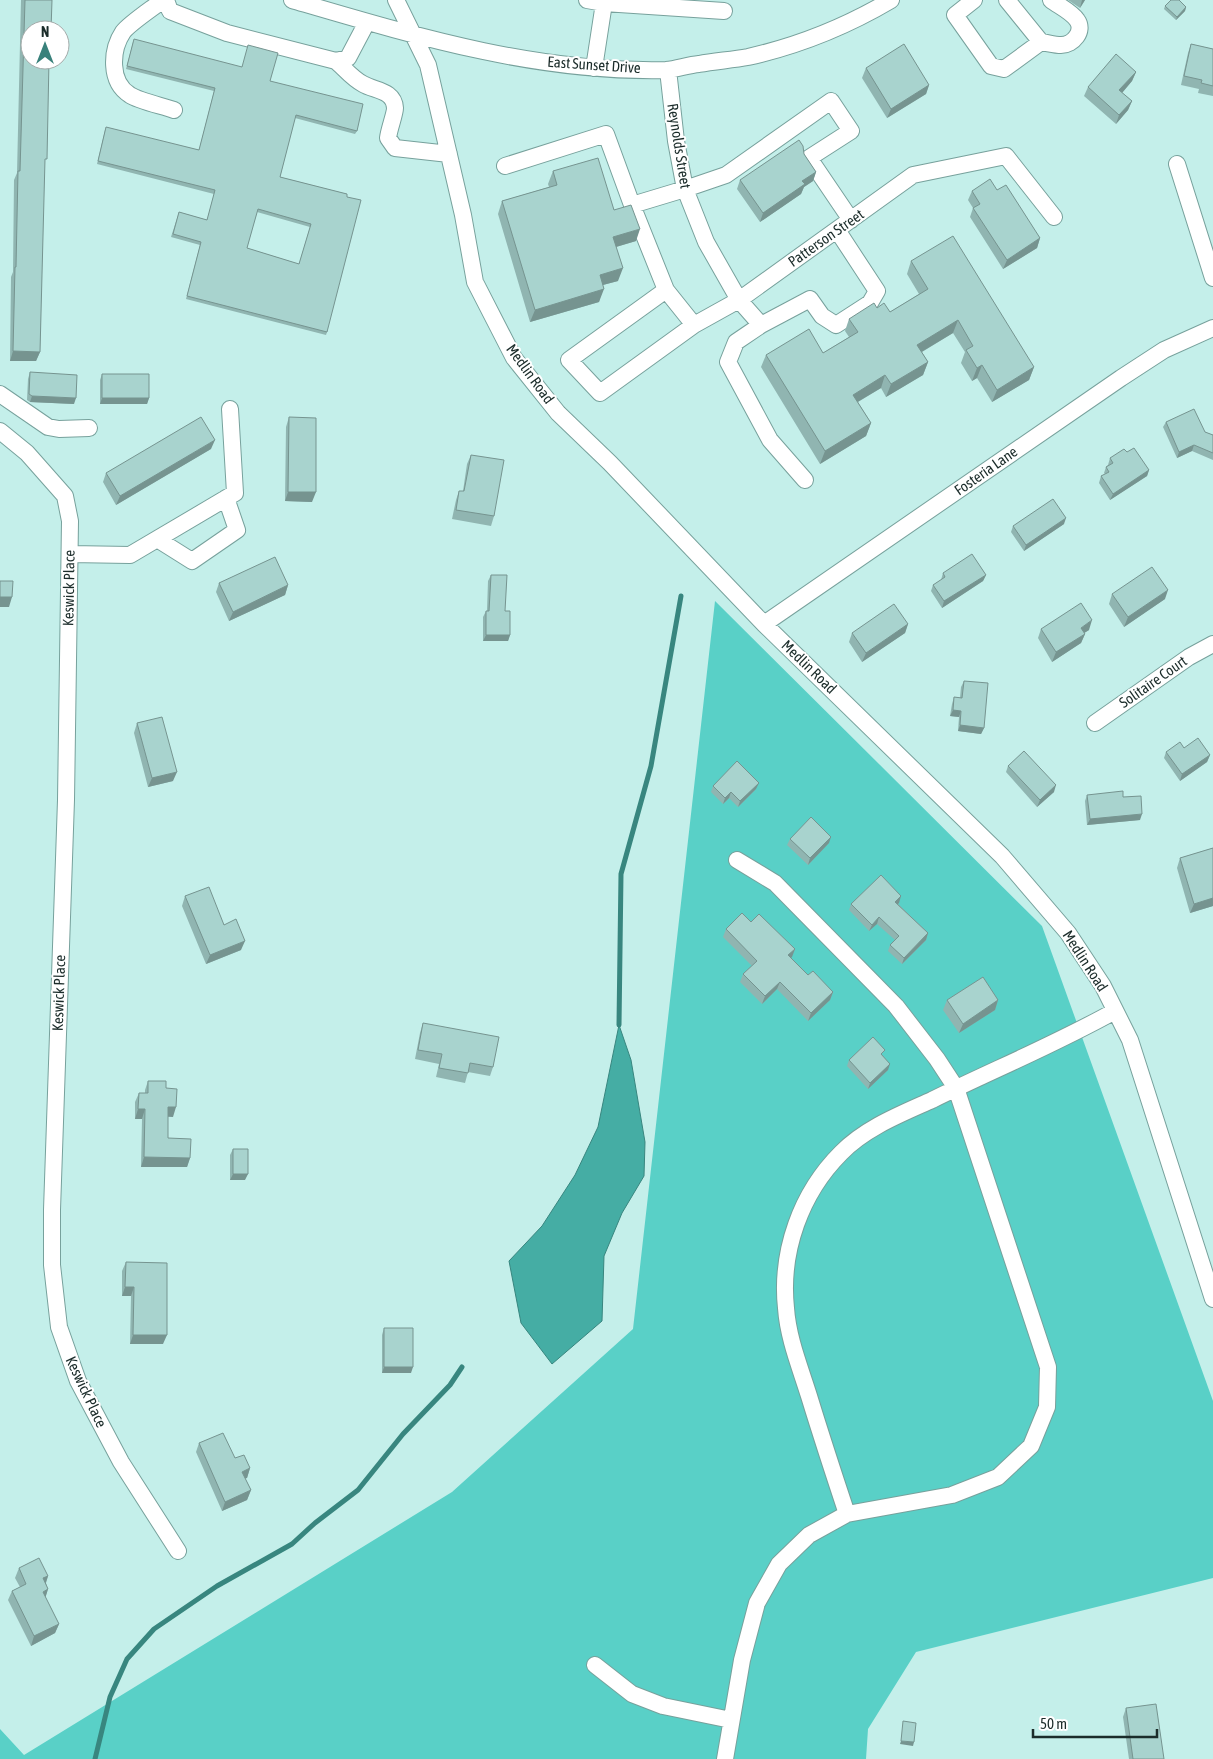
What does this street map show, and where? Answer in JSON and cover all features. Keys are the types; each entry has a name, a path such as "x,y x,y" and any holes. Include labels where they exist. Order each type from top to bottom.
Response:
{"street":[{"path":"174,110 130,96 121,86 115,75 114,59 117,45 124,30 164,0 170,11 228,33 336,61 362,84 386,93 394,101 395,111 388,138 396,148 449,154"},
{"name":"East Sunset Drive","path":"292,0 342,7 367,22 413,36 485,52 566,66 668,70 746,57 789,46 846,23 891,0"},
{"name":"Medlin Road","path":"396,0 428,65 463,215 475,282 514,358 558,412 610,463 764,624 1002,856 1068,933 1103,986 1130,1040 1213,1299"},
{"path":"588,0 604,3 724,11"},
{"path":"974,0 955,15 991,66 1004,69 1041,42 1064,45 1075,40 1080,31 1077,19 1051,0"},
{"path":"1007,0 1041,42"},
{"path":"594,68 604,3"},
{"path":"336,61 348,58 367,22"},
{"name":"Reynolds Street","path":"668,70 676,141 685,189 706,242 739,300 761,325"},
{"path":"632,205 726,175 831,101 851,131 809,158 851,220"},
{"path":"506,166 606,134 666,290 694,325"},
{"name":"Patterson Street","path":"666,290 569,360 600,393 694,325 739,300 913,175 1006,156 1054,217"},
{"path":"1177,164 1213,278"},
{"path":"805,480 770,440 728,362 736,342 761,325 810,299 822,316 836,325 870,303 877,291 837,230"},
{"name":"Fosteria Lane","path":"764,624 1121,378 1164,350 1213,328"},
{"path":"0,394 48,427 58,429 89,428"},
{"path":"70,554 130,556 235,493 230,409"},
{"name":"Keswick Place","path":"0,431 27,453 65,496 70,521 66,800 52,1210 52,1265 59,1327 78,1381 121,1462 178,1551"},
{"path":"157,539 192,561 237,530 226,498"},
{"name":"Solitaire Court","path":"1095,723 1189,657 1213,644"},
{"path":"725,1759 742,1660 756,1603 779,1564 809,1535 847,1514 952,1495 998,1477 1030,1446 1047,1408 1048,1367 956,1088 937,1059 896,1006 775,883 737,860"},
{"path":"847,1514 793,1347 786,1308 786,1273 794,1228 813,1188 841,1152 874,1127 1080,1030 1115,1011"},
{"path":"595,1665 632,1694 662,1706 731,1720"}],"shaded area":[{"path":"715,601 1042,926 1213,1401 1213,1578 916,1652 868,1729 866,1759 0,1759 0,1729 24,1755 452,1492 633,1329"},
{"path":"619,1025 631,1060 645,1142 644,1176 622,1213 604,1256 602,1321 552,1364 521,1323 509,1261 542,1226 575,1175 598,1127"}],"building":[{"path":"25,0 52,0 51,20 24,20"},
{"path":"1171,0 1179,0 1186,7 1177,17 1165,6"},
{"path":"134,39 242,67 248,45 278,53 270,81 363,104 357,131 296,115 280,177 347,194 347,197 361,200 327,332 187,296 201,242 173,234 179,212 207,220 215,190 98,161 106,127 199,150 215,88 127,66","holes":["258,209 311,224 299,264 247,248"]},
{"path":"904,44 929,85 891,109 866,68"},
{"path":"1191,44 1213,49 1213,86 1201,83 1202,80 1184,76"},
{"path":"1116,54 1136,72 1119,90 1132,101 1119,115 1088,87"},
{"path":"23,70 49,70 40,352 13,351 18,171 20,171"},
{"path":"799,140 803,146 804,154 816,172 802,181 805,184 763,213 740,180"},
{"path":"598,158 614,210 631,205 640,229 613,237 623,268 600,275 604,289 535,310 502,201 557,185 553,171"},
{"path":"990,179 997,190 1006,185 1040,238 1007,260 973,208 980,204 972,191"},
{"path":"953,236 1034,367 997,390 982,365 977,368 966,350 973,346 958,320 917,345 928,362 891,384 885,375 853,395 871,423 825,451 766,355 809,329 823,353 858,332 849,319 874,303 877,308 884,303 890,312 928,289 911,261"},
{"path":"30,372 77,375 76,398 32,396 29,394"},
{"path":"102,374 149,374 149,398 102,398"},
{"path":"1194,409 1205,432 1213,435 1213,453 1194,445 1179,452 1166,422"},
{"path":"201,417 215,440 120,496 106,473"},
{"path":"289,417 316,418 316,492 288,492"},
{"path":"1134,448 1149,470 1113,494 1101,476 1109,472 1106,467 1113,463 1110,458 1124,449 1127,452"},
{"path":"471,455 504,460 494,516 456,510 459,491 464,491"},
{"path":"1053,499 1066,518 1026,545 1013,526"},
{"path":"972,554 986,575 944,601 933,585 945,577 943,573"},
{"path":"275,557 288,585 233,612 219,583"},
{"path":"1152,567 1168,590 1128,617 1112,594"},
{"path":"491,575 507,575 505,611 510,611 510,635 486,635 486,611 489,611"},
{"path":"0,581 13,581 12,597 0,597"},
{"path":"1081,603 1092,620 1081,628 1085,634 1056,652 1041,629"},
{"path":"894,604 908,624 866,653 852,633"},
{"path":"964,681 988,683 984,728 960,725 961,711 953,710 954,697 962,698"},
{"path":"162,717 177,772 152,778 137,723"},
{"path":"1198,738 1210,755 1182,774 1166,752 1180,742 1184,748"},
{"path":"1024,751 1056,785 1040,800 1008,766"},
{"path":"737,761 759,783 740,801 731,792 725,798 713,786"},
{"path":"1123,791 1123,797 1141,796 1142,814 1090,819 1087,795"},
{"path":"811,817 831,837 810,858 790,839"},
{"path":"1213,848 1213,898 1194,904 1180,858"},
{"path":"881,875 901,896 895,902 928,933 904,958 890,945 899,936 879,917 872,925 851,904"},
{"path":"209,887 224,925 236,919 245,941 210,955 185,896"},
{"path":"742,913 751,922 759,914 795,949 788,955 808,975 813,971 833,992 811,1013 780,982 765,996 743,974 757,961 726,929"},
{"path":"983,977 998,1000 963,1024 947,1000"},
{"path":"423,1023 499,1037 493,1067 470,1063 468,1073 439,1068 442,1054 418,1050"},
{"path":"873,1037 885,1050 881,1054 890,1064 870,1083 849,1060"},
{"path":"148,1081 166,1081 166,1088 177,1089 176,1107 168,1107 168,1138 191,1139 190,1158 144,1157 145,1109 138,1109 139,1093 148,1093"},
{"path":"233,1149 248,1149 248,1174 233,1174"},
{"path":"126,1262 167,1263 167,1335 133,1335 134,1287 125,1287"},
{"path":"384,1328 413,1328 413,1367 384,1367"},
{"path":"223,1433 235,1458 244,1455 250,1468 242,1472 251,1490 225,1502 199,1443"},
{"path":"39,1558 48,1576 43,1578 48,1589 43,1592 59,1624 34,1636 12,1591 26,1584 19,1568"},
{"path":"1156,1704 1164,1759 1133,1759 1126,1708"},
{"path":"903,1721 916,1723 914,1742 901,1741"}],"waterway":[{"path":"619,1025 621,874 651,766 681,596"},
{"path":"95,1759 110,1697 127,1659 154,1629 217,1586 292,1544 315,1523 358,1490 403,1434 450,1385 462,1367"}]}
